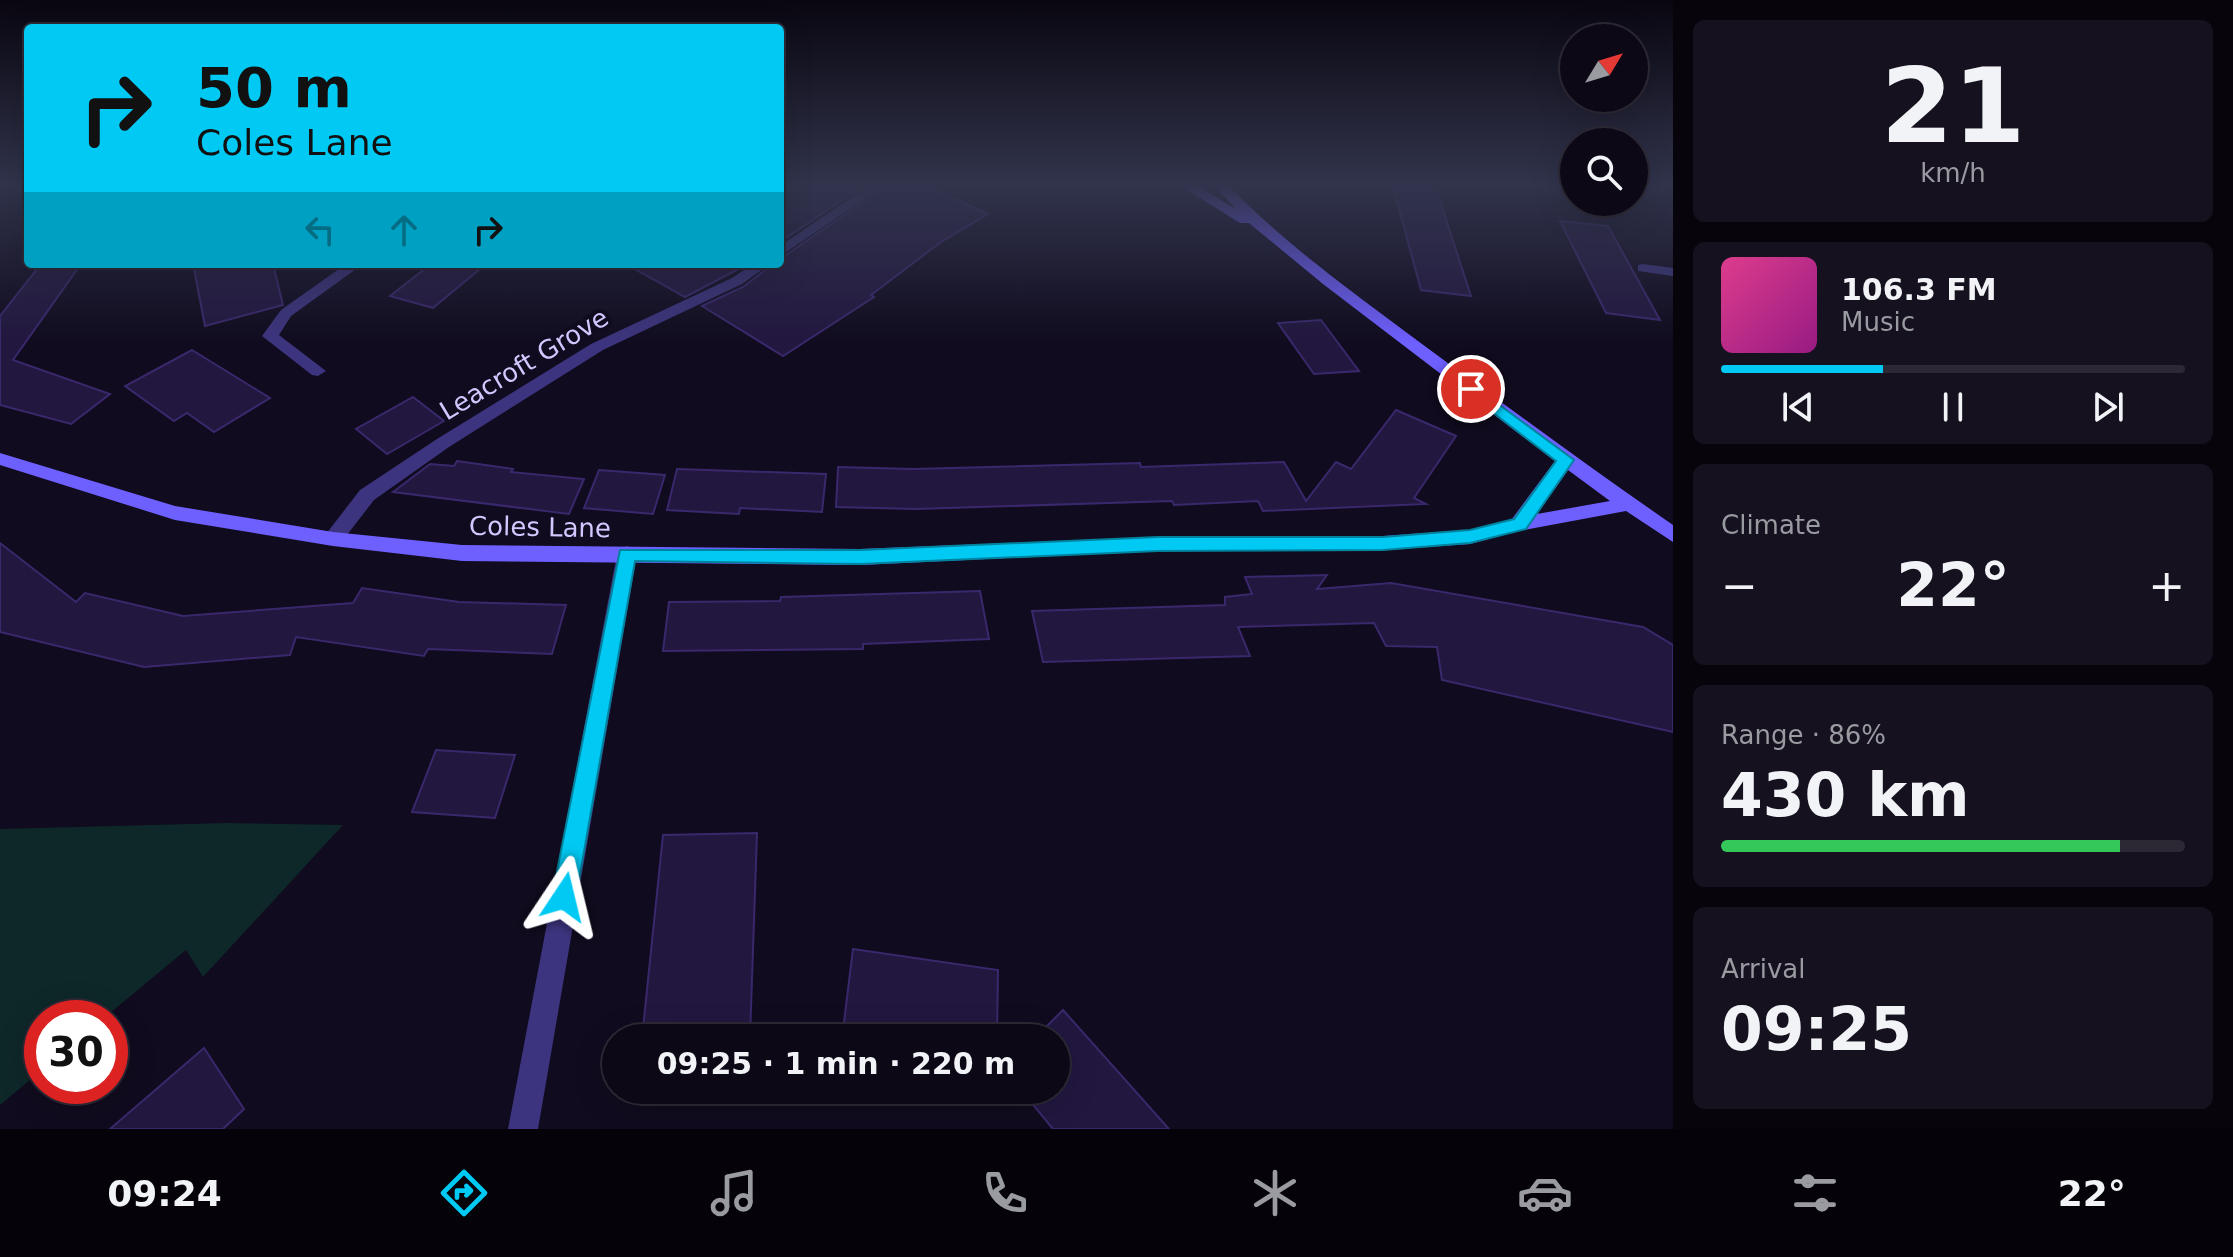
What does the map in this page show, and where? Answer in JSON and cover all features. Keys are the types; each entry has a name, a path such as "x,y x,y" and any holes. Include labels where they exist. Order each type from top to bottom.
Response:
{"street":[{"path":"1275,239 1566,460 1669,531"},
{"path":"318,371 270,336 286,313 350,268"},
{"name":"Leacroft Grove","path":"333,539 367,495 443,443 597,347 737,281 757,268"},
{"path":"1643,268 1673,272"},
{"name":"Coles Lane","path":"0,459 175,513 333,539 462,553 860,557 1158,544 1383,543 1470,537 1519,524 1629,504"},
{"path":"1519,524 1566,460"},
{"path":"523,1129 627,554"}],"green space":[{"path":"227,823 343,825 203,977 186,950 126,1000 24,1000 24,1085 0,1105 0,829"}],"building":[{"path":"810,239 947,239 871,295 874,297 783,356 702,306 743,287 768,268 784,268 784,256"},
{"path":"1407,239 1452,239 1471,296 1421,290"},
{"path":"1569,239 1615,239 1660,320 1606,313"},
{"path":"38,268 78,268 13,360 110,394 71,424 0,405 0,316"},
{"path":"194,268 274,268 283,305 205,326"},
{"path":"426,268 481,268 433,308 390,296"},
{"path":"633,268 740,268 685,297"},
{"path":"1321,320 1359,371 1314,374 1278,323"},
{"path":"192,350 270,398 214,432 187,413 174,421 125,386"},
{"path":"413,397 444,421 387,454 356,429"},
{"path":"1396,410 1456,436 1414,498 1426,504 1263,511 1258,501 916,509 836,507 838,467 913,469 1140,463 1141,467 1284,462 1306,501 1336,462 1351,469"},
{"path":"457,461 513,469 511,472 584,479 569,514 393,492 430,464 454,466"},
{"path":"677,469 826,474 822,512 740,508 739,514 667,510"},
{"path":"599,470 665,475 653,514 584,508"},
{"path":"0,543 76,602 85,593 183,616 353,603 362,588 459,602 566,605 552,654 428,649 424,656 296,637 290,655 144,667 0,632"},
{"path":"1327,575 1317,589 1391,583 1643,627 1673,645 1673,732 1442,680 1437,647 1386,646 1374,623 1238,627 1250,656 1043,662 1032,611 1225,605 1225,597 1252,594 1245,577"},
{"path":"980,591 989,639 863,644 863,649 663,651 669,602 780,601 781,597"},
{"path":"436,750 515,755 495,818 412,812"},
{"path":"757,833 750,1024 643,1024 663,835"},
{"path":"853,949 998,970 997,1024 844,1024"},
{"path":"1063,1010 1169,1129 1053,1129 1032,1104 1070,1104 1070,1024 1049,1024"},
{"path":"204,1048 244,1109 223,1129 110,1129"}],"route":[{"path":"564,897 627,554 860,557 1158,544 1383,543 1470,537 1519,524 1566,460 1471,389"}]}
